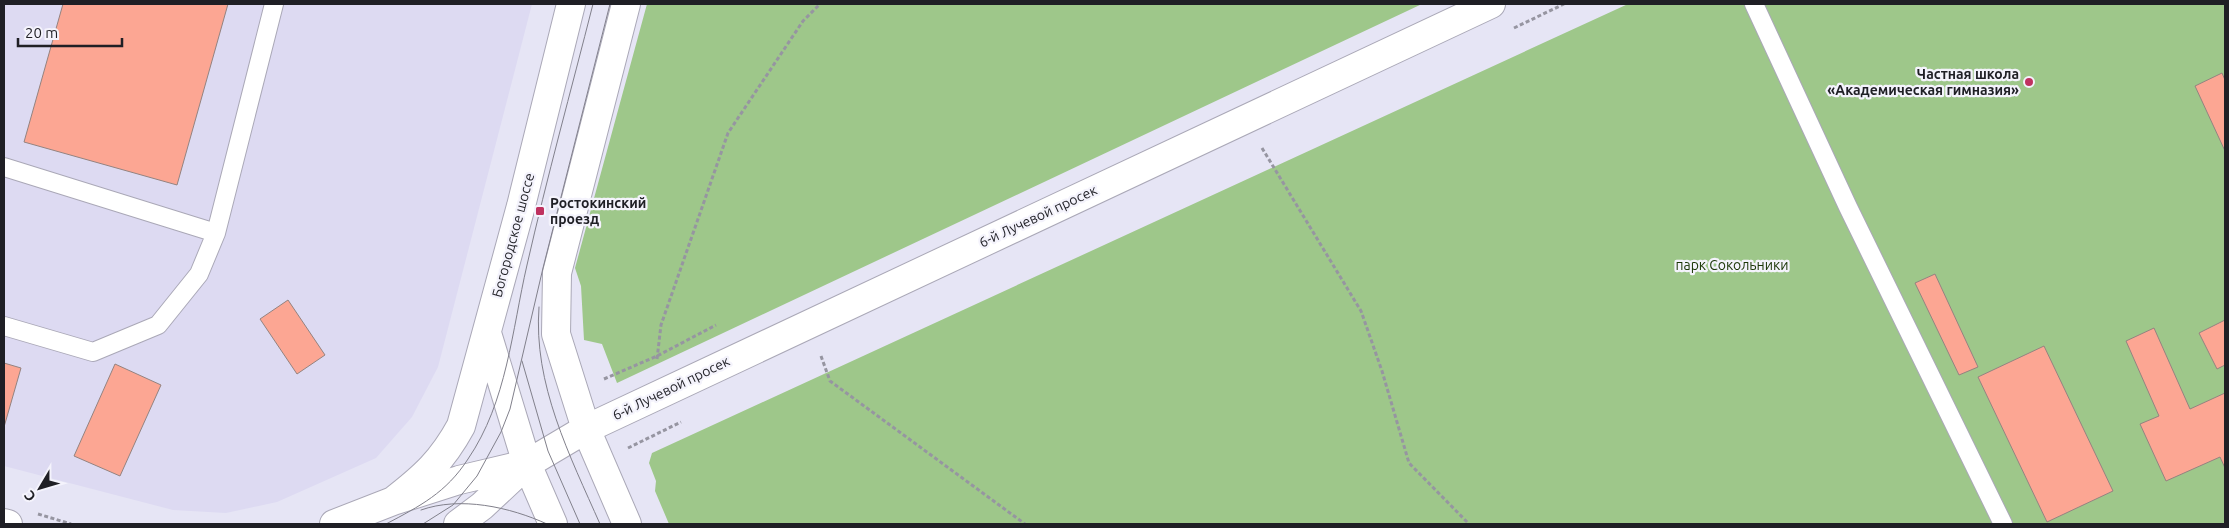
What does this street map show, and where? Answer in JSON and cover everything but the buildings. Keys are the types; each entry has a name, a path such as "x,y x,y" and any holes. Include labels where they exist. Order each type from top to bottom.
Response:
{"main road":[{"name":"Богородское шоссе","path":"392,501 418,481 447,451 461,426 487,333 571,4"},
{"path":"626,4 557,273 556,334 586,429 627,524"},
{"name":"6-й Лучевой просек","path":"527,464 586,429 651,397 1490,4"},
{"path":"487,333 527,464 553,524"},
{"path":"334,524 392,501 459,480 527,464"},
{"path":"458,524 482,506 527,464"},
{"path":"4,523 8,524"}],"lane":[{"path":"4,326 93,352 158,325 199,274 216,233 274,4"},
{"path":"1754,4 1848,207 2002,524"},
{"path":"4,167 216,233"}],"path":[{"path":"651,397 660,325 728,133 803,21 820,4"},
{"path":"1262,147 1361,311 1382,371 1409,464 1469,524"},
{"path":"574,393 657,356 716,325"},
{"path":"821,356 830,381 1025,524"}],"shaded area":[{"path":"4,4 532,4 438,367 412,417 376,458 277,502 226,513 173,510 4,466"}],"green space":[{"path":"647,4 1422,4 617,383 602,344 584,340 581,286 575,268"},
{"name":"парк Сокольники","path":"1628,4 2225,4 2225,524 669,524 655,491 656,481 649,463 652,453"}],"tram line":[{"path":"386,524 432,498 451,481 468,459 492,414 507,365 535,232 593,4"},
{"path":"423,524 453,505 477,476 501,432 510,409 543,268 610,4"},
{"path":"539,307 539,336 548,392 566,446 600,524"},
{"path":"522,361 548,451 580,524"},
{"path":"421,510 452,504 485,505 501,508 547,524"},
{"path":"450,524 486,524"}],"place":[{"name":"Частная школа «Академическая гимназия»","path":"2029,82"},
{"name":"Ростокинский проезд","path":"540,211"}]}
